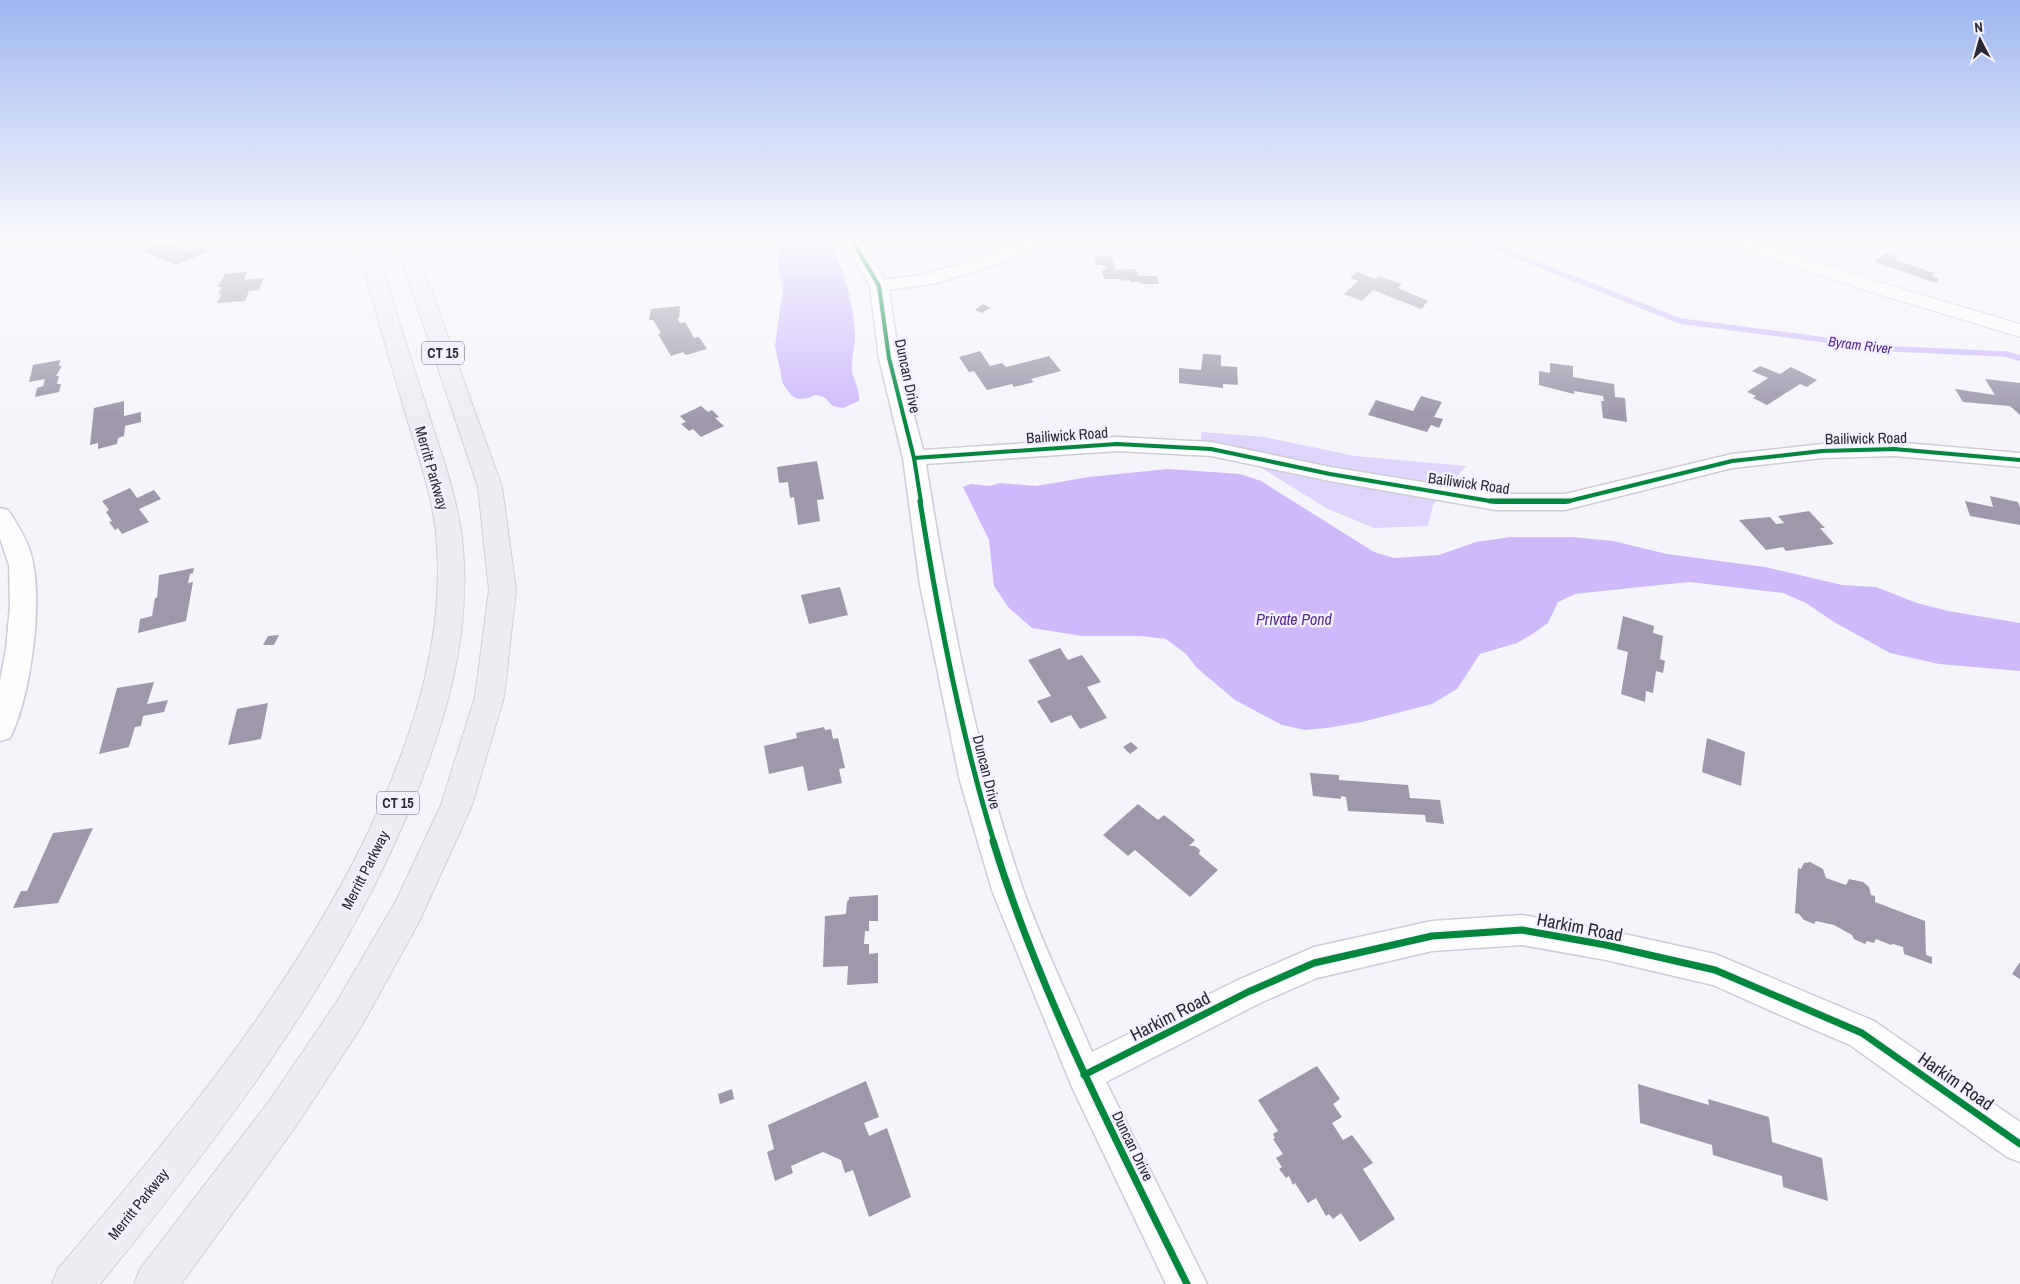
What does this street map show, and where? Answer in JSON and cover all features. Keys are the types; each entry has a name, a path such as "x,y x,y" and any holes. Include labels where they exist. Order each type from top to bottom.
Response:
{"highway":[{"name":"Merritt Parkway","path":"73,1284 212,1112 271,1029 316,960 366,872 386,830 429,719 443,663 449,625 451,570 447,522 437,479 382,300"},
{"name":"CT 15","path":"155,1284 296,1097 336,1035 381,959 414,897 452,813 478,738 487,704 499,639 502,609 502,556 490,486 425,300"}],"street":[{"name":"Duncan Drive","path":"881,300 889,358 914,458 933,585 975,781 1009,893 1084,1075 1187,1284"},
{"path":"1916,300 2020,331"},
{"name":"Bailiwick Road","path":"914,458 1117,444 1211,449 1330,474 1496,502 1565,502 1732,461 1822,451 1894,448 2020,460"},
{"path":"0,516 8,528 21,564 22,605 19,654 7,711 0,730"},
{"name":"Harkim Road","path":"1084,1075 1248,992 1314,963 1432,936 1522,930 1606,945 1714,970 1782,998 1862,1033 2020,1144"}],"shaded area":[{"path":"1202,432 1264,437 1355,456 1466,466 1433,505 1428,526 1374,528 1326,508 1242,456 1199,451"}],"water":[{"path":"781,300 850,300 855,336 852,371 858,389 859,401 843,408 833,406 824,397 816,395 798,399 791,395 783,384 775,346"},
{"name":"Private Pond","path":"1168,469 1240,474 1261,481 1374,552 1394,558 1439,555 1476,542 1511,537 1572,537 1613,541 1667,554 1765,567 1842,585 1876,587 1917,603 1948,611 2020,623 2020,671 1939,664 1890,653 1834,622 1806,603 1783,593 1690,582 1575,594 1558,602 1548,623 1517,643 1480,654 1457,689 1432,704 1362,722 1327,728 1305,730 1282,725 1235,700 1197,668 1186,654 1166,639 1141,636 1082,636 1032,628 1009,608 994,586 989,540 963,487 971,484 990,486 1000,483 1036,486 1089,477"}],"building":[{"path":"219,300 245,300 245,301 217,303"},
{"path":"1398,300 1428,301 1421,309"},
{"path":"983,304 990,308 982,313 975,310"},
{"path":"680,306 679,318 677,318 680,323 685,322 694,338 699,337 707,349 686,355 683,352 671,356 658,334 661,333 653,320 649,320 651,309"},
{"path":"980,351 990,366 1002,363 1006,367 1049,356 1061,371 1031,379 1034,382 1014,387 1012,384 987,390 974,371 969,372 959,357"},
{"path":"1203,354 1221,355 1221,366 1237,367 1238,385 1223,384 1223,388 1179,383 1179,368 1201,370"},
{"path":"60,360 59,366 62,366 56,376 59,376 57,384 61,384 59,392 35,397 37,388 43,386 45,379 29,382 33,365"},
{"path":"1550,363 1573,366 1573,377 1614,384 1615,397 1625,398 1627,422 1603,418 1601,401 1604,401 1603,396 1574,391 1574,394 1539,385 1539,371 1550,373"},
{"path":"1760,366 1780,374 1791,367 1817,380 1807,387 1800,384 1767,405 1753,398 1756,396 1747,392 1768,378 1752,371"},
{"path":"1985,379 2020,383 2020,415 2010,406 1963,402 1955,389 1995,395"},
{"path":"1421,396 1442,402 1434,417 1443,419 1439,428 1431,425 1427,432 1368,415 1376,400 1413,411"},
{"path":"124,401 124,416 141,412 141,422 125,426 124,436 118,438 117,444 98,449 98,443 90,445 94,408"},
{"path":"701,406 708,412 712,410 719,417 715,418 724,426 701,437 693,429 689,431 681,424 686,422 680,416"},
{"path":"817,461 824,499 817,500 820,521 798,525 794,497 790,498 788,482 779,483 777,467"},
{"path":"130,488 137,498 154,490 161,499 139,509 149,522 122,534 118,528 115,530 109,522 112,521 106,512 109,510 102,501"},
{"path":"1990,496 2018,502 2020,525 1970,516 1965,501 1993,507"},
{"path":"1809,511 1825,528 1820,528 1834,544 1786,551 1783,547 1766,550 1739,520 1770,517 1776,524 1784,523 1778,516"},
{"path":"194,568 188,583 193,582 186,621 138,633 140,619 152,616 155,598 157,598 159,575"},
{"path":"840,587 848,615 809,624 801,595"},
{"path":"1623,616 1654,626 1653,633 1663,636 1660,659 1665,661 1663,673 1656,671 1653,693 1646,691 1645,702 1621,694 1628,652 1617,649"},
{"path":"279,635 274,645 263,645 268,636"},
{"path":"1060,648 1068,660 1082,655 1101,682 1087,687 1107,718 1080,729 1071,715 1051,723 1037,701 1051,696 1028,660"},
{"path":"154,682 147,704 168,700 164,712 143,716 141,726 135,727 129,747 99,754 117,688"},
{"path":"268,703 261,739 228,745 237,709"},
{"path":"824,727 825,730 831,729 833,739 838,738 845,768 839,769 842,783 808,791 803,766 769,774 764,746 797,738 796,733"},
{"path":"1707,738 1745,752 1741,786 1702,772"},
{"path":"1131,742 1138,748 1130,754 1123,747"},
{"path":"1310,773 1339,775 1339,780 1408,785 1410,798 1440,800 1444,824 1426,822 1425,815 1348,811 1346,797 1341,796 1341,799 1313,796"},
{"path":"1138,804 1158,820 1164,815 1195,840 1189,846 1195,846 1200,850 1199,854 1218,870 1190,897 1135,850 1128,856 1103,835"},
{"path":"93,828 58,903 13,908 21,891 27,891 53,833"},
{"path":"1810,862 1823,869 1826,878 1846,885 1849,879 1863,882 1869,887 1871,895 1875,896 1875,902 1925,921 1926,955 1932,957 1932,964 1904,954 1903,947 1876,939 1874,943 1867,941 1865,944 1834,925 1816,921 1814,924 1804,920 1799,914 1795,913 1798,868 1801,869 1804,863"},
{"path":"878,895 878,921 869,921 869,931 865,931 864,944 869,944 869,954 878,953 878,983 847,985 848,966 823,967 825,916 846,914 849,897"},
{"path":"2020,962 2020,979 2012,974"},
{"path":"1317,1066 1340,1099 1333,1104 1342,1117 1332,1123 1343,1140 1352,1135 1373,1163 1363,1169 1395,1219 1360,1242 1341,1213 1333,1219 1329,1214 1326,1216 1316,1198 1308,1203 1295,1183 1293,1185 1289,1176 1286,1178 1279,1169 1282,1167 1276,1158 1283,1154 1273,1139 1275,1138 1273,1134 1278,1131 1258,1100"},
{"path":"866,1081 879,1117 864,1123 869,1136 887,1128 911,1197 869,1217 853,1170 845,1173 841,1160 823,1152 791,1166 793,1173 775,1181 767,1152 774,1149 768,1125"},
{"path":"1638,1084 1709,1105 1708,1099 1769,1117 1772,1142 1822,1158 1828,1201 1783,1187 1782,1176 1713,1155 1712,1145 1640,1123"},
{"path":"732,1089 734,1099 720,1104 718,1094"}],"waterway":[{"name":"Byram River","path":"1627,300 1680,321 1894,349 2006,354 2020,358"}],"cycle path":[{"path":"881,300 889,358 914,458 933,585 975,781 1009,893 1084,1075 1187,1284"},
{"path":"914,458 1117,444 1211,449 1330,474 1496,502 1565,502 1732,461 1822,451 1894,449 2020,460"},
{"path":"1084,1075 1248,992 1314,963 1432,936 1522,930 1606,945 1715,970 1790,1002 1862,1033 2020,1144"}]}
